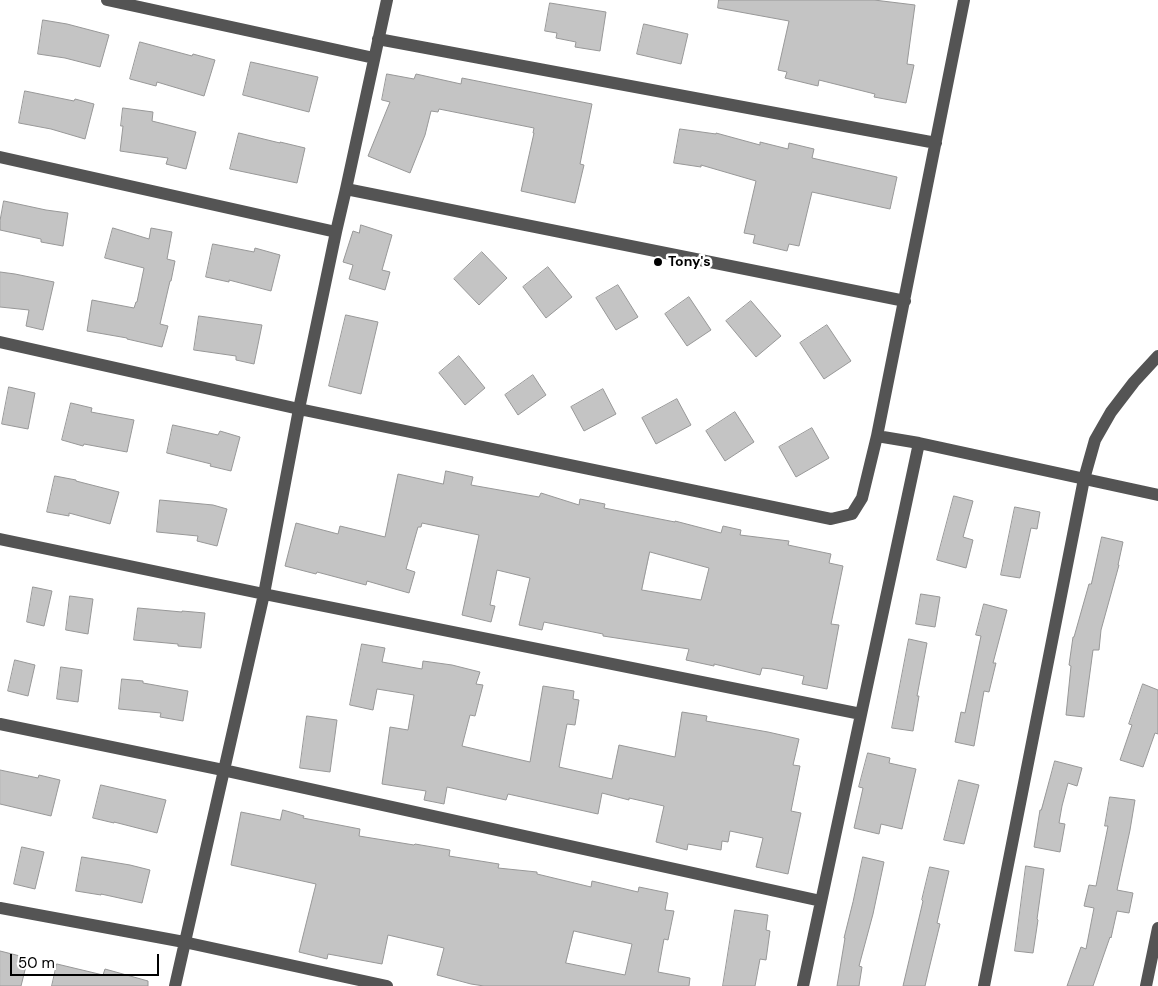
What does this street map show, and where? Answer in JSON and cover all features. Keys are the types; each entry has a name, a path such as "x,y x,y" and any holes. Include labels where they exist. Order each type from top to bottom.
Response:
{"street":[{"path":"107,0 374,58"},
{"path":"175,986 264,594 299,408 387,0"},
{"path":"0,342 299,408 831,519 852,514 862,498 877,436 964,0"},
{"path":"378,39 936,143"},
{"path":"0,157 336,232"},
{"path":"346,189 905,301"},
{"path":"984,986 1084,479 1095,440 1111,412 1134,382 1158,356"},
{"path":"877,436 1158,495"},
{"path":"802,986 919,444"},
{"path":"0,539 861,714"},
{"path":"0,724 223,770 821,901"},
{"path":"0,908 184,942 388,986"},
{"path":"1146,986 1158,928"}],"building":[{"path":"719,0 874,0 915,5 907,64 914,65 906,103 874,97 875,94 819,80 818,86 785,78 787,72 778,70 789,21 718,8"},
{"path":"550,3 606,12 600,51 575,47 576,42 556,38 557,33 545,31"},
{"path":"43,20 109,35 100,67 65,58 38,54"},
{"path":"644,24 688,34 681,64 637,54"},
{"path":"140,42 215,60 204,96 157,82 156,86 130,79"},
{"path":"251,62 318,77 309,112 243,95"},
{"path":"387,74 414,79 416,74 461,84 462,78 592,104 580,164 584,165 575,203 521,191 534,128 439,109 438,112 431,111 425,135 410,173 368,156 390,102 382,100"},
{"path":"25,91 94,104 85,139 51,129 19,123"},
{"path":"123,108 153,112 152,121 196,132 186,169 166,164 168,158 120,151"},
{"path":"680,129 716,133 760,145 760,142 788,149 789,143 814,149 812,158 897,177 890,209 812,192 799,246 789,244 787,251 753,243 755,235 744,233 756,181 701,165 701,167 674,163"},
{"path":"239,133 305,148 297,183 230,169"},
{"path":"4,201 68,213 63,246 41,242 41,239 0,230"},
{"path":"361,225 392,235 382,270 390,272 385,290 349,279 353,265 343,262 353,231 359,233"},
{"path":"113,228 149,239 151,228 172,232 167,259 175,261 160,324 168,326 162,347 87,331 92,300 134,308 137,302 144,268 105,258"},
{"path":"213,244 254,252 255,248 280,255 271,291 229,280 229,282 206,277"},
{"path":"482,252 507,278 479,305 454,279"},
{"path":"548,267 572,297 546,318 523,287"},
{"path":"0,272 54,282 43,330 26,326 29,310 0,307"},
{"path":"618,285 638,317 616,330 596,298"},
{"path":"689,297 711,330 687,346 665,314"},
{"path":"751,301 781,336 756,357 726,321"},
{"path":"346,315 378,322 361,394 329,386"},
{"path":"199,316 262,325 254,364 236,360 236,356 194,350"},
{"path":"827,325 851,361 824,379 800,343"},
{"path":"459,356 485,388 465,405 439,373"},
{"path":"533,375 546,395 518,415 505,395"},
{"path":"9,387 35,393 28,429 2,424"},
{"path":"603,389 616,414 584,431 571,407"},
{"path":"677,399 691,425 656,444 642,418"},
{"path":"71,403 92,408 91,412 134,420 127,452 84,444 83,446 62,440"},
{"path":"735,412 754,442 725,461 706,431"},
{"path":"173,425 218,435 220,431 240,437 231,471 167,453"},
{"path":"812,428 829,458 796,477 779,447"},
{"path":"446,471 473,477 471,485 539,497 541,493 579,505 580,499 605,504 604,508 675,521 721,533 723,526 741,530 740,535 789,541 788,545 831,554 829,563 843,566 831,624 839,625 827,689 802,684 804,676 772,669 762,668 760,675 714,664 714,666 686,660 689,649 603,636 603,634 544,622 542,630 519,625 530,578 497,570 490,605 495,606 491,622 462,615 479,535 422,523 421,527 418,527 406,569 415,572 409,593 367,581 366,585 285,566 296,523 338,534 340,526 385,537 398,474 443,484","holes":["650,552 709,568 701,600 642,590"]},
{"path":"55,476 119,492 110,524 69,513 69,516 47,512"},
{"path":"954,496 973,501 963,537 973,540 966,568 937,560"},
{"path":"160,500 213,505 227,509 217,546 197,541 198,536 157,532"},
{"path":"1015,507 1040,512 1037,529 1031,528 1020,578 1001,575"},
{"path":"1102,537 1123,542 1119,565 1101,630 1099,650 1093,650 1084,717 1066,715 1073,637 1089,584 1091,584"},
{"path":"33,587 52,591 44,626 27,622"},
{"path":"921,594 940,597 935,627 916,624"},
{"path":"70,596 93,599 88,634 66,630"},
{"path":"984,604 1007,610 993,663 996,663 989,692 984,691 974,746 955,742 961,712 965,713 981,636 976,635"},
{"path":"138,608 205,613 201,648 134,640"},
{"path":"909,639 927,643 917,696 919,696 913,731 892,728"},
{"path":"362,644 385,648 382,662 422,669 423,661 452,665 480,672 476,684 483,685 475,716 470,715 462,746 530,762 543,686 574,691 573,699 579,700 575,725 567,724 559,767 612,779 619,745 675,757 682,712 707,716 706,721 799,739 793,765 800,766 791,811 801,813 788,874 756,867 763,838 730,831 728,842 722,841 721,850 688,844 687,850 656,842 664,806 629,798 629,800 602,793 598,814 508,794 506,800 447,787 444,804 424,800 426,791 382,784 390,727 408,730 414,695 377,689 373,710 350,705"},
{"path":"15,660 35,665 28,696 8,691"},
{"path":"61,667 82,670 78,702 57,699"},
{"path":"122,679 143,681 143,683 188,691 183,721 160,717 161,713 119,709"},
{"path":"1143,684 1158,690 1158,734 1155,733 1143,767 1120,760 1132,725 1129,724"},
{"path":"307,716 337,720 330,772 300,768"},
{"path":"868,753 890,758 889,763 916,769 902,829 881,824 879,834 854,828 863,788 859,787"},
{"path":"1055,761 1082,768 1077,786 1068,783 1059,823 1065,824 1060,852 1034,847 1040,810"},
{"path":"0,770 38,778 39,775 60,780 51,816 0,804"},
{"path":"959,780 979,785 964,844 944,840"},
{"path":"101,785 166,800 157,833 93,818"},
{"path":"1110,797 1135,800 1117,890 1133,893 1129,913 1117,911 1111,938 1093,986 1067,986 1081,947 1086,949 1094,908 1084,906 1089,885 1096,886 1108,826 1105,826"},
{"path":"283,810 304,816 303,818 360,829 359,836 450,850 449,856 499,864 498,868 537,872 537,874 591,887 592,881 638,892 639,887 668,893 665,910 674,911 668,940 664,939 658,972 690,978 689,986 484,986 471,984 437,975 444,948 388,935 382,964 328,954 327,959 299,952 316,884 231,865 241,812 280,820","holes":["574,931 632,944 625,975 566,963"]},
{"path":"22,847 44,852 35,889 14,884"},
{"path":"82,857 150,870 142,903 101,894 76,891"},
{"path":"863,857 884,862 859,966 862,967 859,986 837,986 844,938"},
{"path":"1026,866 1044,869 1033,953 1015,951"},
{"path":"930,867 949,871 937,923 940,924 925,986 903,986 923,901"},
{"path":"735,910 768,915 766,930 770,931 766,960 760,959 755,986 723,986"},
{"path":"0,951 28,958 21,986 0,986"},
{"path":"57,964 103,975 105,969 148,981 148,986 52,986"}],"place":[{"name":"Tony's","path":"658,262"}]}
